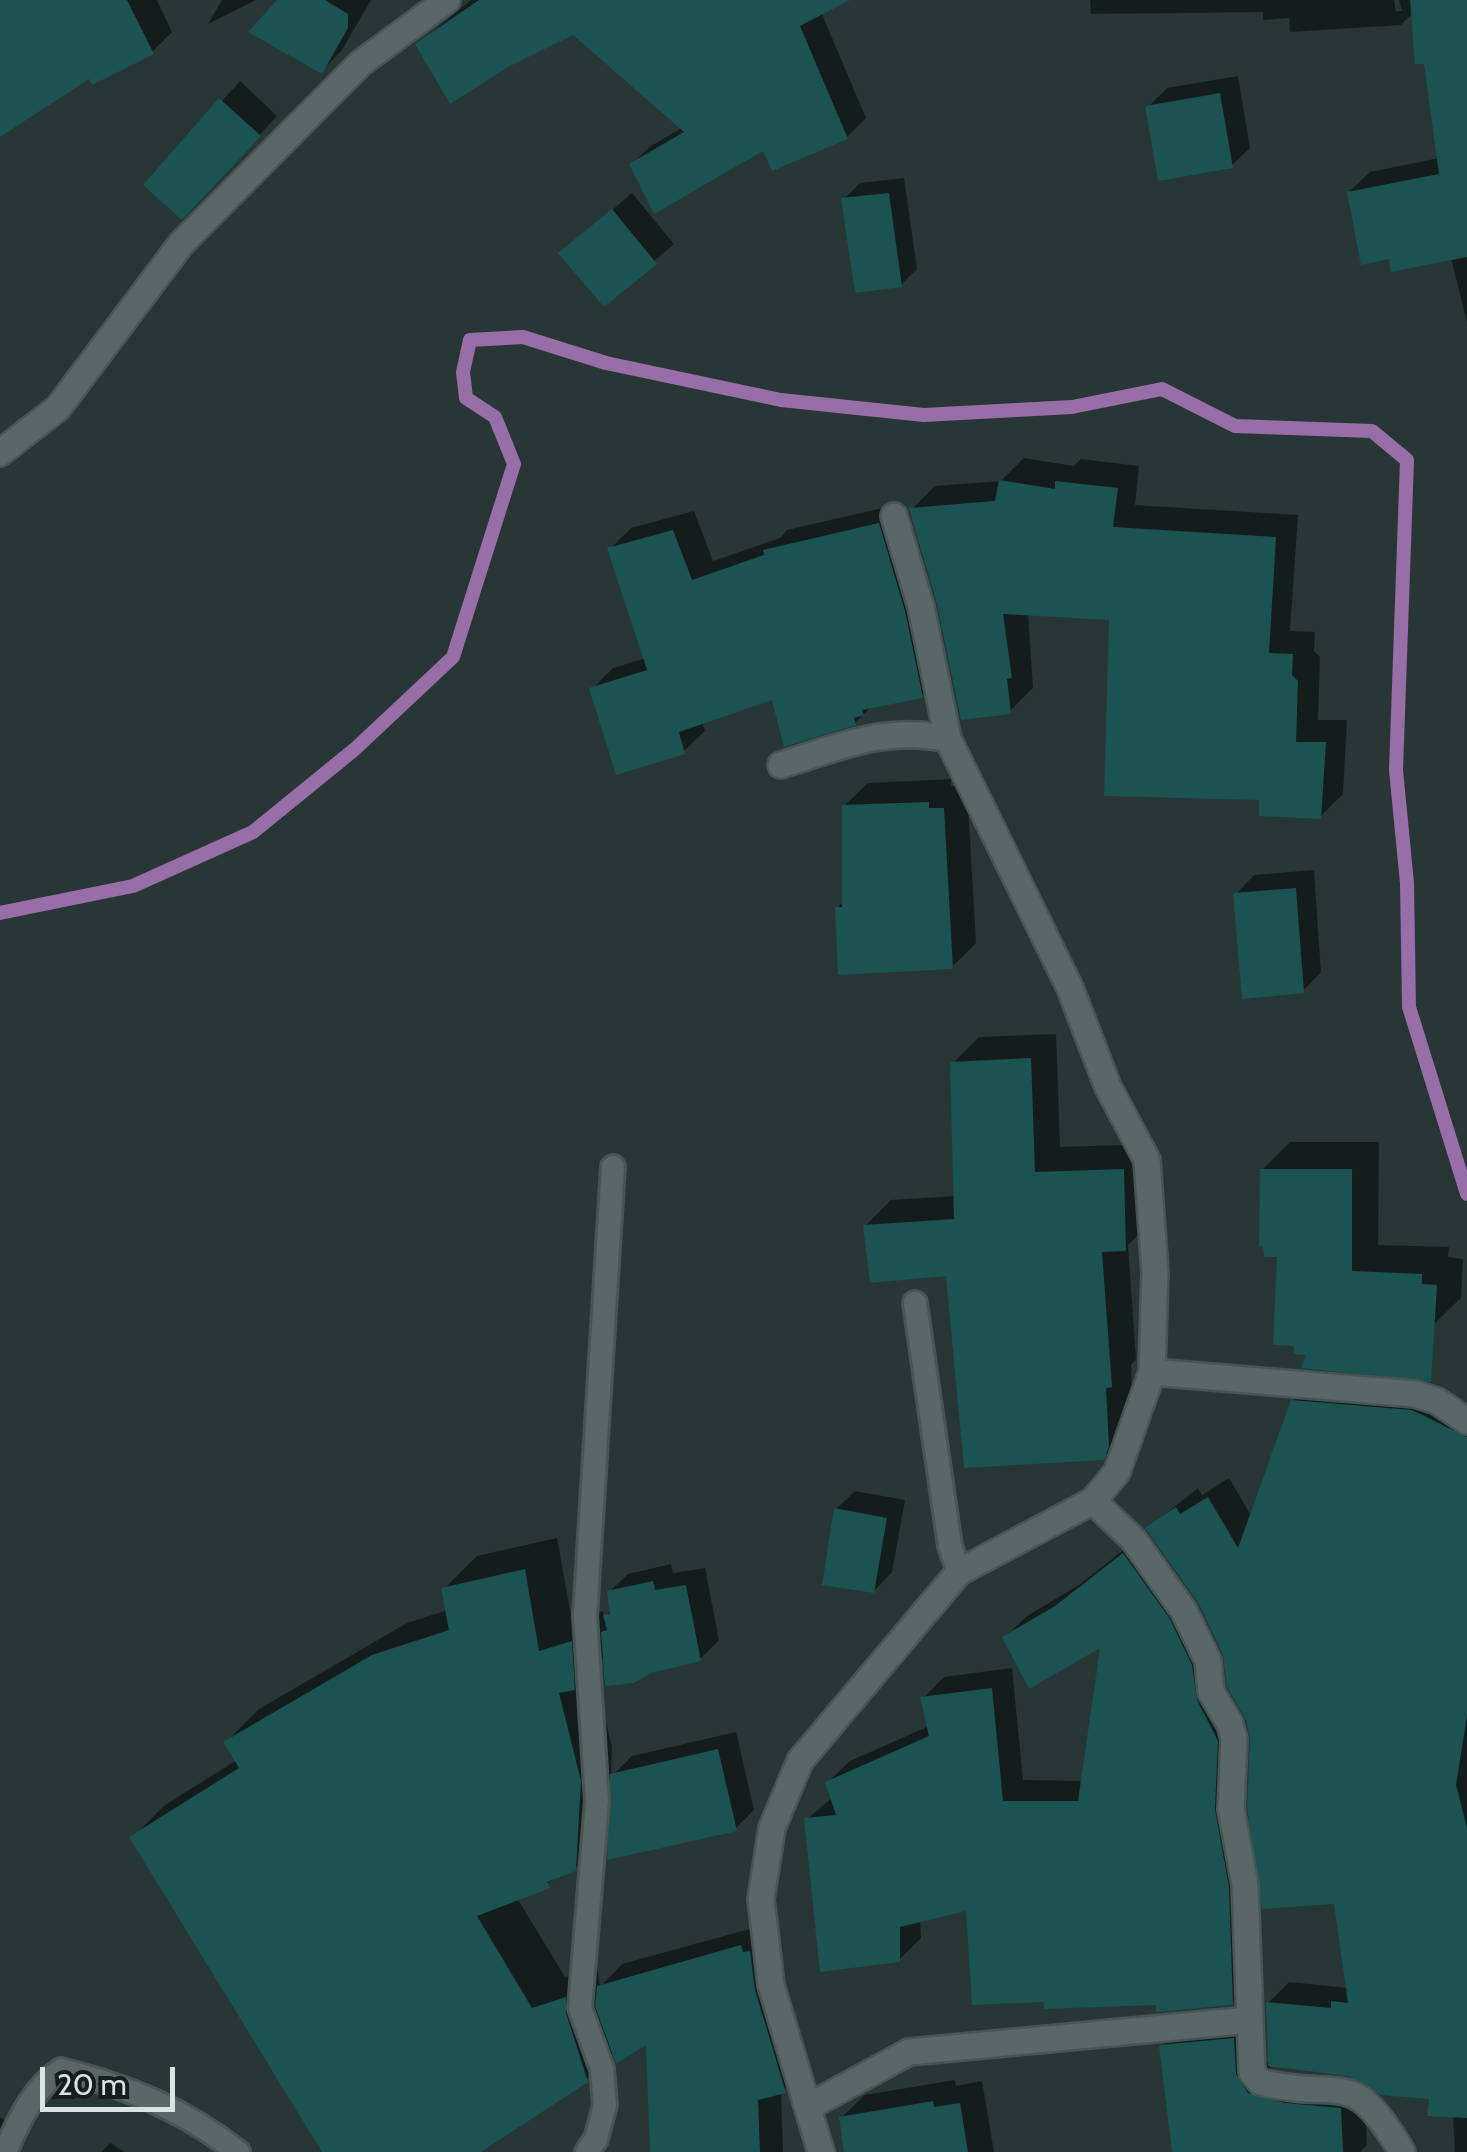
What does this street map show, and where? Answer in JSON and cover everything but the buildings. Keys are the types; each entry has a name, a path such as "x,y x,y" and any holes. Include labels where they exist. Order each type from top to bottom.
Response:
{"street":[{"path":"0,452 58,408 181,244 361,63 447,0"},
{"path":"821,2152 770,1985 761,1899 772,1828 800,1760 958,1572 1093,1500 1108,1488 1152,1372 1154,1272 1148,1160 1108,1087 1070,988 948,739 916,589 894,516"},
{"path":"781,765 886,733 918,732 948,739"},
{"path":"1152,1372 1415,1394 1467,1421"},
{"path":"1093,1500 1133,1539 1184,1611 1208,1661 1210,1692 1230,1724 1234,1739 1231,1809 1245,1885 1252,2072 1260,2082 1350,2091 1374,2106 1402,2152"},
{"path":"808,2107 909,2052 1250,2020"}],"lane":[{"path":"587,2152 596,2139 605,2105 602,2069 580,2008 597,1802 585,1616 612,1167"},
{"path":"915,1304 950,1546 958,1572"},
{"path":"4,2152 21,2116 49,2078 61,2070 146,2095 178,2110 238,2152"}],"waterway":[{"path":"0,913 133,886 253,832 355,749 453,657 514,464 495,417 466,398 463,372 470,340 523,337 606,363 781,400 924,415 1072,407 1162,389 1235,426 1372,431 1407,460 1396,770 1407,883 1409,1007 1467,1194"}]}
